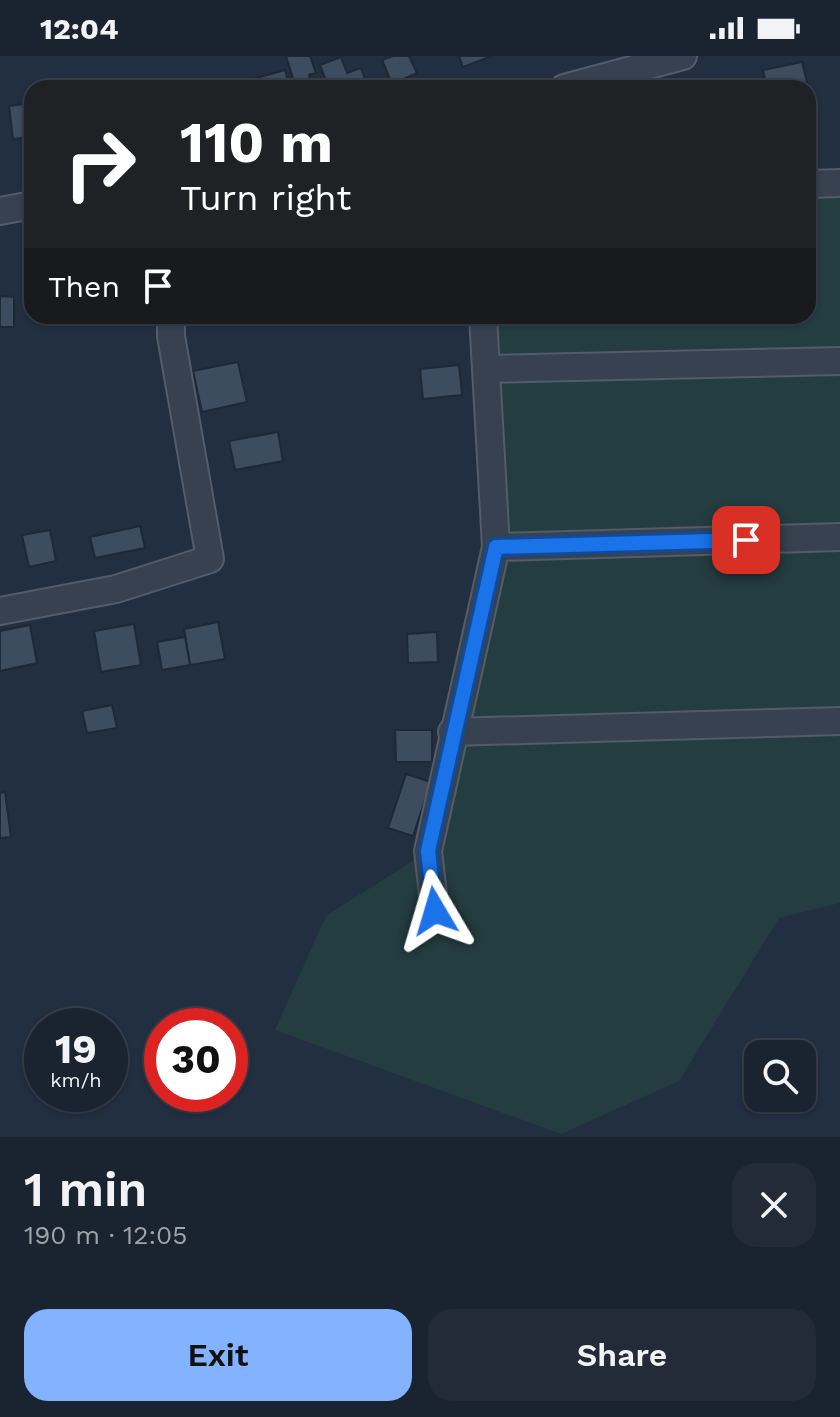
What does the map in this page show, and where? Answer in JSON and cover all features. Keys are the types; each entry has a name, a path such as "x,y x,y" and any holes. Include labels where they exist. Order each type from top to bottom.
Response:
{"street":[{"path":"594,80 683,56"},
{"path":"816,184 840,183"},
{"path":"0,211 24,206"},
{"path":"0,611 116,589 210,559 171,324"},
{"path":"435,911 428,851 452,732 496,547 484,324"},
{"path":"487,369 840,361"},
{"path":"496,547 840,537"},
{"path":"452,732 840,721"}],"green space":[{"path":"840,183 840,903 779,918 679,1081 561,1134 275,1030 326,916 428,851 491,576 483,324 816,324 816,184"}],"building":[{"path":"286,56 310,56 316,73 309,75 311,80 294,80"},
{"path":"409,56 417,73 401,80 390,80 382,60"},
{"path":"459,56 492,56 463,67"},
{"path":"341,57 347,73 361,68 365,80 326,80 320,65"},
{"path":"802,62 806,80 765,80 763,70"},
{"path":"285,70 288,80 253,80"},
{"path":"24,104 24,138 13,139 9,106"},
{"path":"0,296 14,297 14,327 0,327"},
{"path":"238,362 247,402 202,412 193,371"},
{"path":"459,365 462,395 423,399 420,369"},
{"path":"278,432 283,461 235,470 229,441"},
{"path":"140,526 145,548 95,558 90,537"},
{"path":"50,530 56,561 29,567 22,535"},
{"path":"218,622 225,659 190,665 184,629"},
{"path":"134,624 141,665 101,672 94,631"},
{"path":"30,625 37,663 0,671 0,631"},
{"path":"437,632 438,662 408,663 407,634"},
{"path":"185,637 190,665 162,670 157,642"},
{"path":"112,705 117,728 87,733 82,711"},
{"path":"395,730 432,730 432,762 396,762"},
{"path":"406,774 431,782 413,836 388,828"},
{"path":"5,792 11,837 0,838 0,793"}],"route":[{"path":"435,911 428,851 452,732 496,547 746,540"}]}
